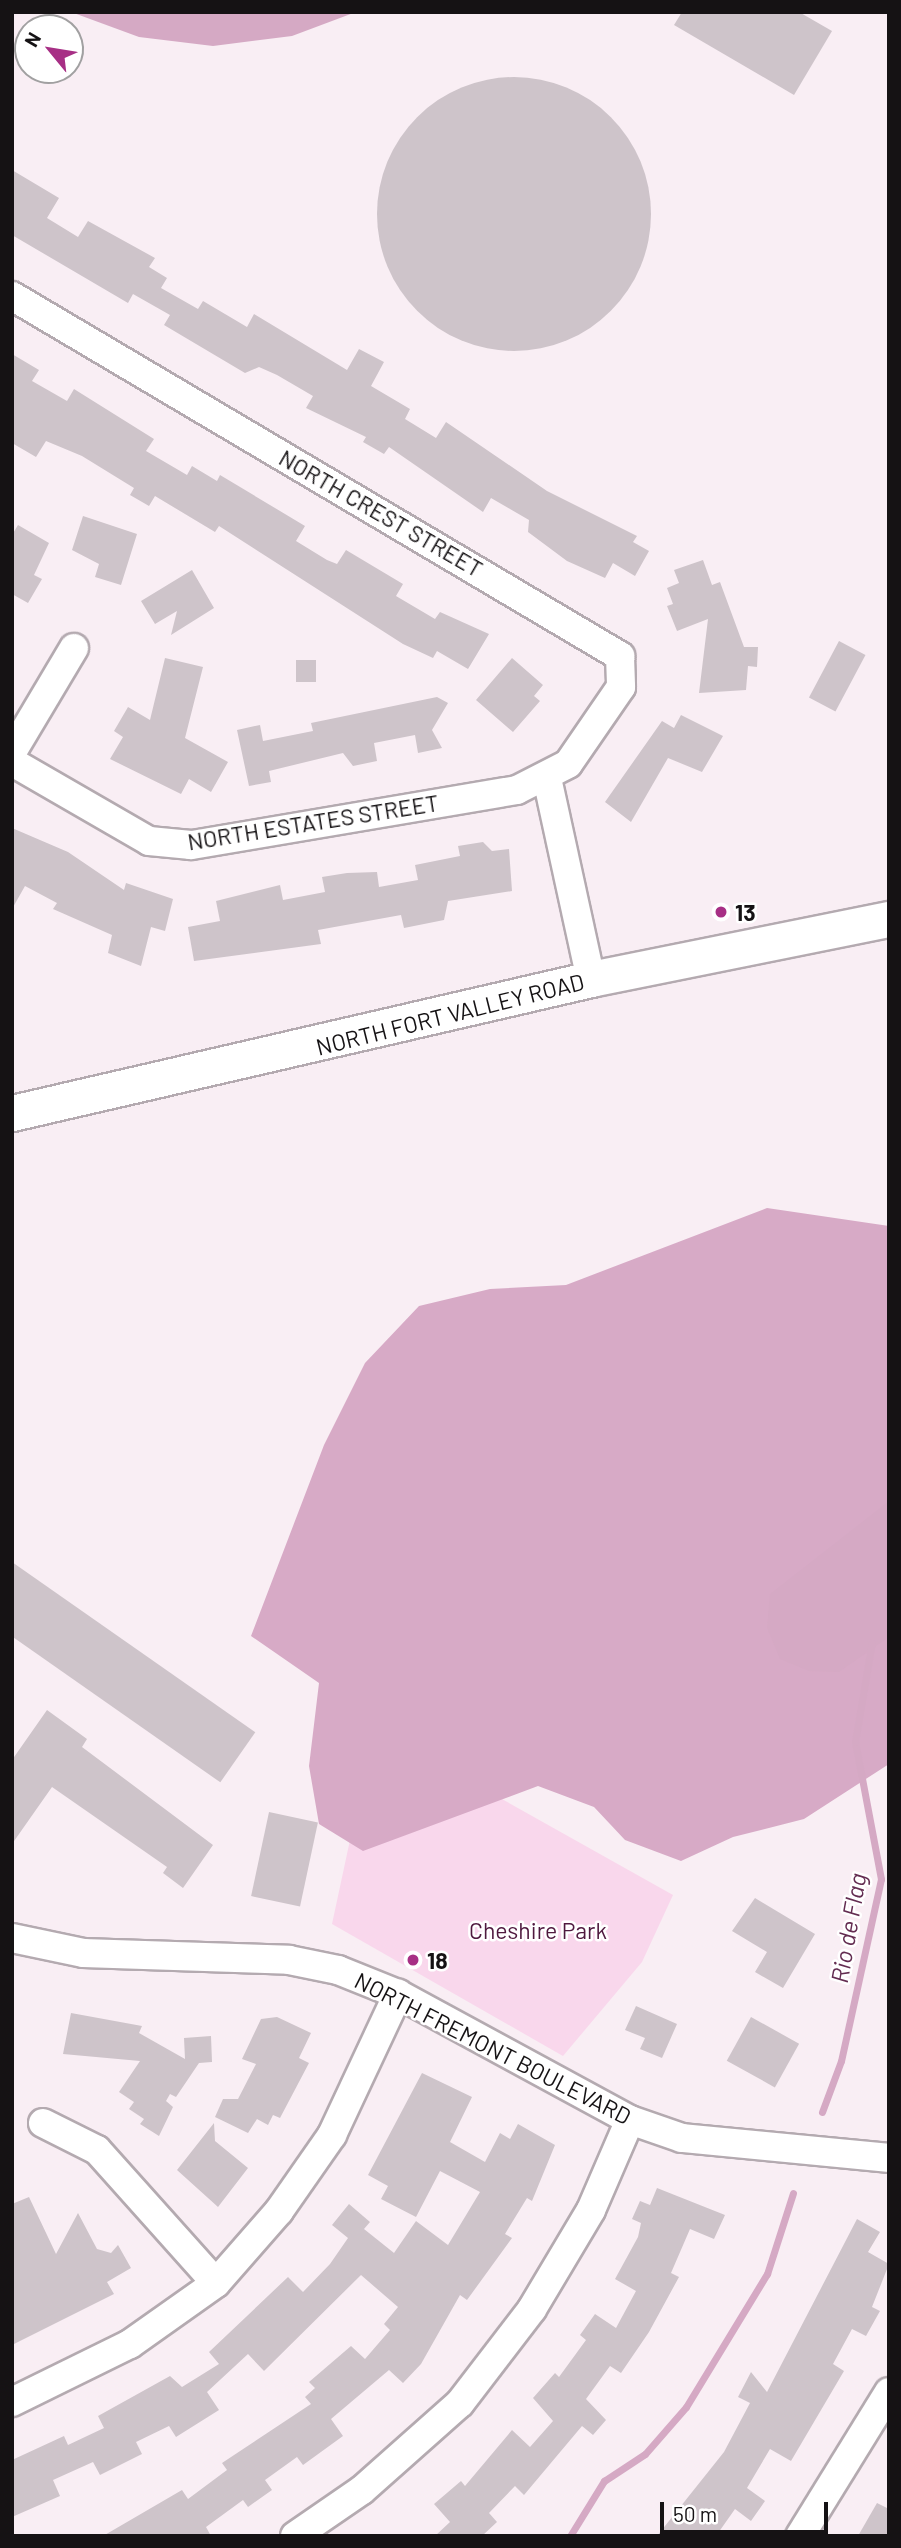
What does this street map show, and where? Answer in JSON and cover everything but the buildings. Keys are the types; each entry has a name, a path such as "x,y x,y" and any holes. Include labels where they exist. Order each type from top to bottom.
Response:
{"main road":[{"name":"NORTH FORT VALLEY ROAD","path":"12,1113 591,979 889,919"}],"street":[{"name":"NORTH CREST STREET","path":"12,296 620,656 621,687 568,764 547,778"},
{"path":"12,752 74,648"},
{"name":"NORTH ESTATES STREET","path":"12,762 149,841 191,845 517,790 547,778"},
{"path":"547,778 591,979"},
{"name":"NORTH FREMONT BOULEVARD","path":"12,1938 83,1953 289,1959 338,1970 398,1994 630,2120 710,2143 889,2158"},
{"path":"12,2402 130,2344 216,2283 279,2211 331,2135 398,1994"},
{"path":"295,2536 362,2490 460,2403 533,2309 591,2210 630,2120"},
{"path":"43,2123 97,2150 216,2283"},
{"path":"800,2536 880,2430 889,2392"}],"green space":[{"name":"Cheshire Park","path":"402,1743 673,1895 642,1962 563,2056 332,1924 350,1840"}],"shaded area":[{"path":"71,12 356,12 292,36 213,46 139,37 84,17 84,14"},
{"path":"767,1208 889,1226 889,1764 804,1819 733,1837 681,1861 625,1840 594,1807 538,1786 363,1851 319,1824 309,1766 319,1683 251,1636 324,1445 365,1363 419,1306 490,1289 566,1285"},
{"path":"889,1501 889,1637 839,1672 809,1671 780,1659 767,1628 770,1594"}],"waterway":[{"name":"Rio de Flag","path":"822,2112 841,2061 881,1879 855,1742 872,1642"},
{"name":"Rio de Flag","path":"570,2536 604,2481 645,2454 686,2407 767,2274 793,2193"}],"place":[{"name":"13","path":"721,912"},
{"name":"18","path":"413,1960"}]}
